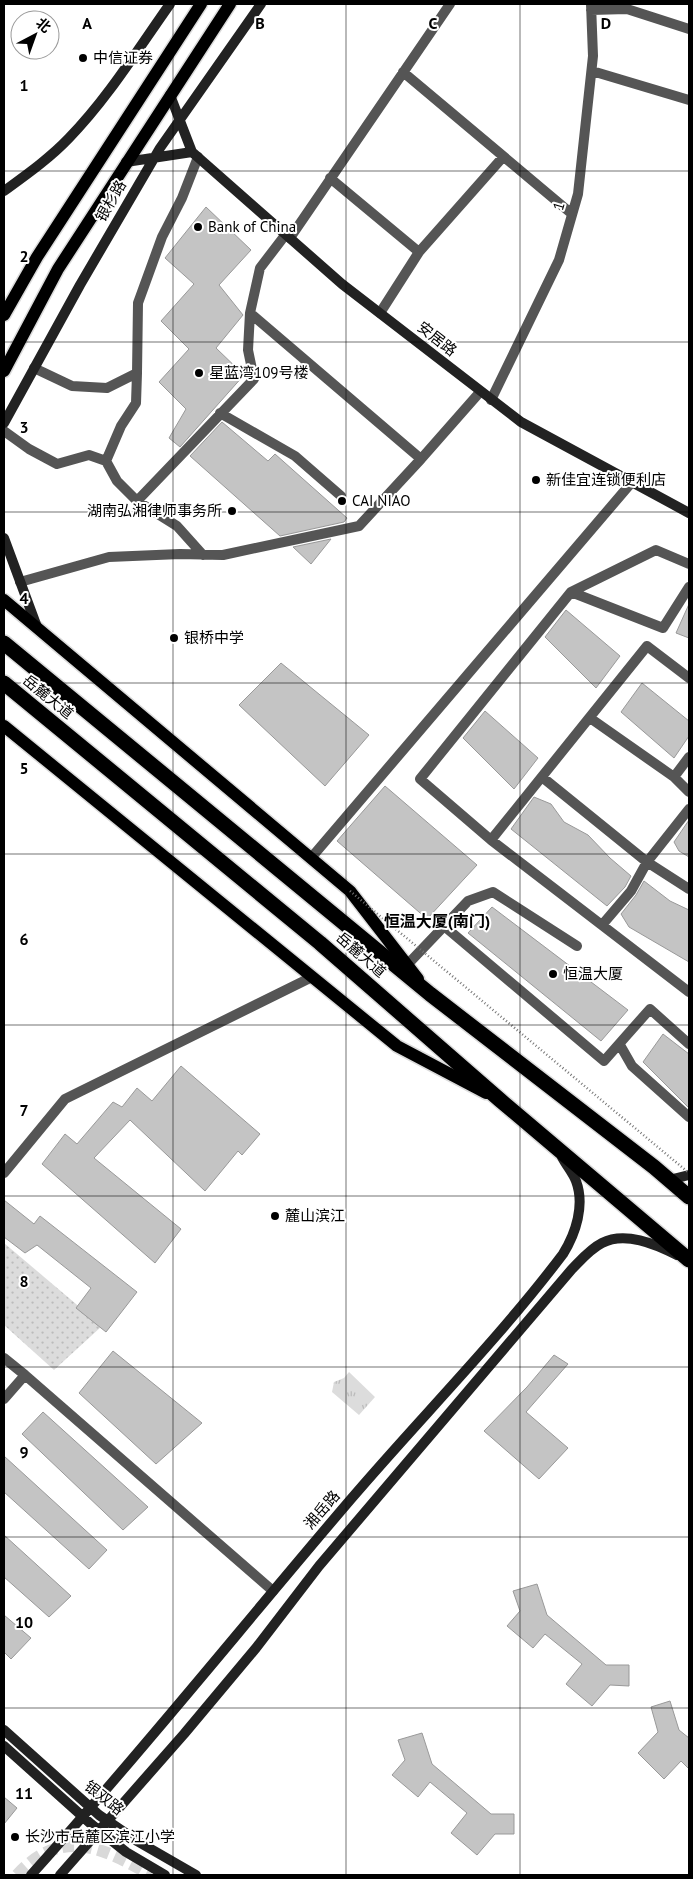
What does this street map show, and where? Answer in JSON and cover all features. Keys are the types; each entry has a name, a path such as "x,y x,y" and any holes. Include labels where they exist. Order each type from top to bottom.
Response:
{"highway":[{"name":"岳麓大道","path":"4,643 430,994 689,1197"},
{"name":"岳麓大道","path":"4,683 320,943 500,1100 689,1260"}],"main road":[{"path":"4,191 27,175 68,138 105,95 170,4"},
{"name":"银杉路","path":"4,314 37,257 201,4"},
{"name":"银杉路","path":"4,371 58,269 230,4"},
{"name":"银杉路","path":"4,423 155,156 261,4"},
{"path":"126,162 155,156 195,154 170,95"},
{"name":"安居路","path":"195,154 288,236 380,313 490,400 521,422 689,513"},
{"path":"4,538 37,627"},
{"path":"4,600 350,890 430,994"},
{"path":"4,726 396,1046 500,1100"},
{"name":"湘岳路","path":"31,1875 564,1254 575,1229 579,1199 576,1181 556,1148"},
{"path":"669,1180 689,1174"},
{"path":"60,1875 256,1648 319,1566 578,1262 602,1243 618,1239 632,1239 650,1243 689,1260"},
{"name":"银双路","path":"4,1730 90,1808 196,1875"},
{"name":"银双路","path":"4,1746 99,1831 126,1852 165,1875"}],"street":[{"path":"137,501 254,379 248,350 250,313 260,268 288,236 330,178 450,4"},
{"path":"591,7 627,9 689,29"},
{"name":"1","path":"490,400 559,260 578,194 592,72 591,7"},
{"path":"403,72 572,214"},
{"path":"592,72 689,100"},
{"path":"106,461 121,426 136,403 138,303 162,237 182,198 195,154"},
{"path":"380,313 419,252 503,156"},
{"path":"330,178 419,252"},
{"path":"250,313 421,459"},
{"path":"34,368 72,386 107,388 137,373"},
{"path":"20,582 109,557 180,554 223,555 359,526 480,392"},
{"path":"220,413 295,456 341,496"},
{"path":"4,431 29,449 58,464 89,455 106,461 117,481 137,501 177,526 203,556"},
{"path":"311,858 632,482"},
{"path":"689,564 656,550 571,592 420,779 491,840 689,992"},
{"path":"571,592 663,628 689,587"},
{"path":"491,840 647,646 689,678"},
{"path":"590,718 674,777 689,792"},
{"path":"674,777 689,757"},
{"path":"542,777 647,862 689,889"},
{"path":"602,925 631,891 647,862 689,809"},
{"path":"407,964 468,902 493,892 577,946"},
{"path":"444,926 604,1060 620,1045 650,1009 689,1044"},
{"path":"4,1173 65,1099 312,977"},
{"path":"620,1045 632,1066 689,1117"},
{"path":"4,1358 273,1591"},
{"path":"4,1399 25,1375"}],"path":[{"path":"350,890 689,1174"}],"green space":[{"path":"4,1243 102,1326 54,1370 4,1325"},
{"path":"349,1372 375,1397 359,1415 332,1392 334,1382 344,1378"}],"building":[{"path":"206,207 251,250 219,285 243,315 216,348 244,375 180,447 169,438 186,409 159,382 189,349 161,321 194,284 165,258"},
{"path":"222,422 268,461 275,454 347,518 344,522 280,536 190,456"},
{"path":"331,539 311,564 293,547"},
{"path":"689,604 689,638 676,633"},
{"path":"566,610 620,656 596,688 545,637"},
{"path":"281,663 369,735 325,786 239,705"},
{"path":"642,683 689,721 689,736 674,758 621,712"},
{"path":"485,711 538,758 514,789 463,738"},
{"path":"385,786 477,865 427,919 337,841"},
{"path":"534,797 551,804 564,822 588,835 631,876 625,887 607,906 511,829"},
{"path":"689,820 689,857 679,851 674,842"},
{"path":"644,881 670,901 689,910 689,962 629,927 621,914"},
{"path":"492,907 628,1010 601,1041 468,933"},
{"path":"663,1034 689,1054 689,1108 643,1062"},
{"path":"181,1066 260,1134 242,1155 238,1151 205,1191 130,1120 94,1158 181,1229 155,1263 42,1164 65,1134 77,1144 113,1102 122,1107 137,1088 152,1101"},
{"path":"4,1200 34,1224 40,1216 137,1292 106,1332 76,1308 91,1288 37,1245 25,1253 4,1237"},
{"path":"113,1351 202,1423 156,1464 79,1393"},
{"path":"554,1355 568,1364 526,1412 568,1448 539,1479 484,1431 527,1387"},
{"path":"43,1412 148,1507 123,1530 22,1434"},
{"path":"4,1456 107,1550 89,1569 4,1492"},
{"path":"4,1535 71,1596 49,1617 4,1577"},
{"path":"537,1584 547,1615 606,1665 629,1665 629,1686 610,1685 592,1706 566,1684 582,1664 545,1634 533,1648 507,1626 520,1611 513,1591"},
{"path":"4,1615 31,1638 11,1659 4,1652"},
{"path":"670,1701 679,1730 689,1738 689,1769 681,1761 664,1779 638,1753 658,1732 651,1707"},
{"path":"422,1733 432,1764 491,1814 514,1814 514,1834 495,1834 477,1855 451,1833 467,1813 430,1782 418,1797 392,1775 405,1760 398,1740"},
{"path":"4,1797 17,1808 4,1824"}],"tunnel":[{"path":"17,1875 33,1860 50,1851 82,1846 116,1856 151,1875"}],"place":[{"name":"中信证券","path":"83,58"},
{"name":"Bank of China","path":"198,227"},
{"name":"星蓝湾109号楼","path":"199,373"},
{"name":"新佳宜连锁便利店","path":"536,480"},
{"name":"CAI NIAO","path":"342,501"},
{"name":"湖南弘湘律师事务所","path":"232,511"},
{"name":"银桥中学","path":"174,638"},
{"name":"恒温大厦","path":"553,974"},
{"name":"麓山滨江","path":"275,1216"},
{"name":"长沙市岳麓区滨江小学","path":"15,1837"}],"district":[{"name":"恒温大厦(南门)","path":"437,921"}]}
